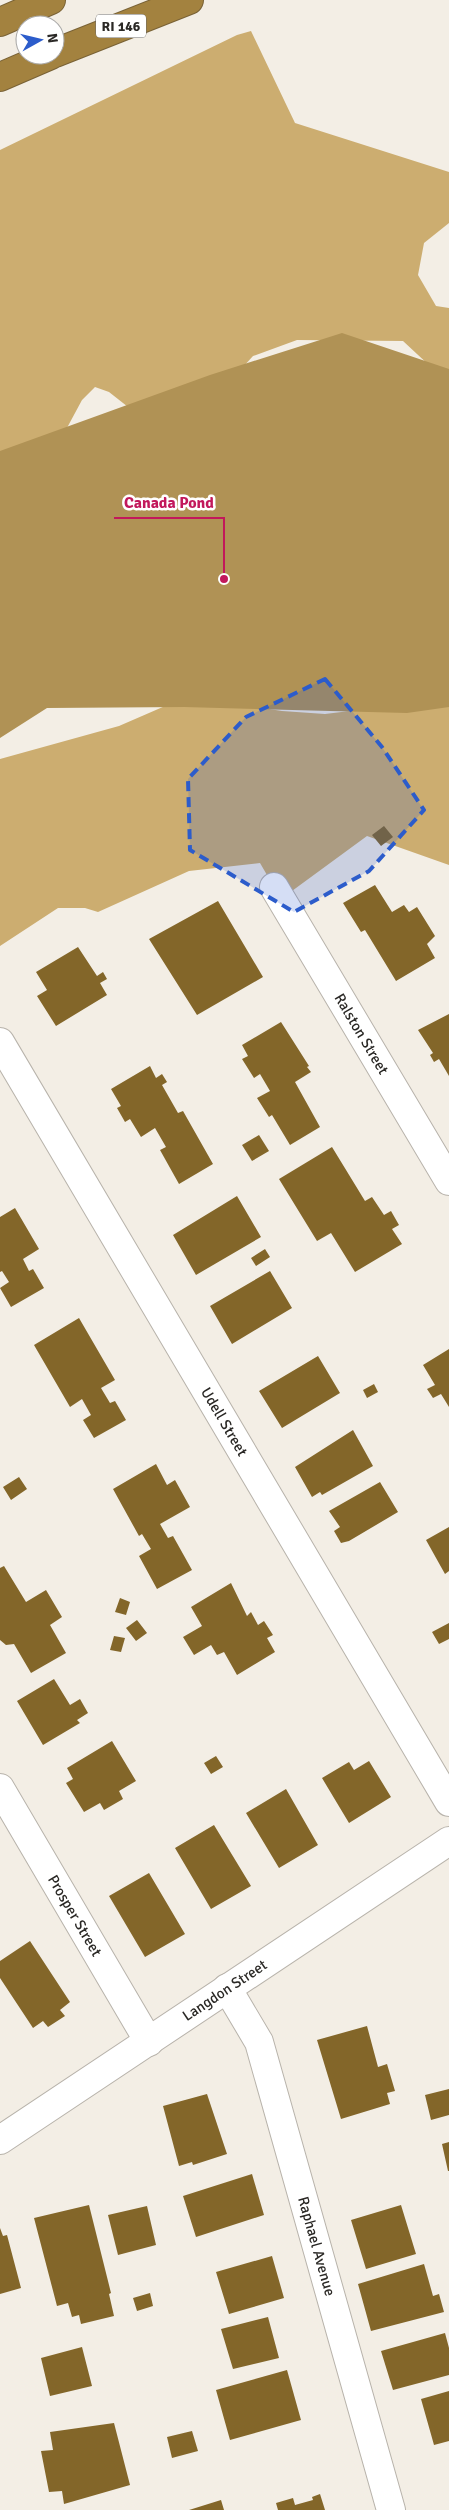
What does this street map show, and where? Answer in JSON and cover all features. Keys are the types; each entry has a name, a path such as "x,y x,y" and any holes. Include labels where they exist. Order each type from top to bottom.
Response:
{"highway":[{"path":"0,22 51,0"},
{"name":"RI 146","path":"65,49 189,0"},
{"path":"0,77 28,65"}],"street":[{"name":"Ralston Street","path":"274,887 449,1181"},
{"name":"Udell Street","path":"0,1042 449,1802"},
{"name":"Prosper Street","path":"0,1788 149,2042"},
{"name":"Langdon Street","path":"0,2140 449,1841"},
{"name":"Raphael Avenue","path":"227,1988 259,2042 391,2510"}],"highlighted area":[{"path":"325,679 382,747 424,810 369,871 294,912 190,850 188,779 246,717"}],"shaded area":[{"path":"251,31 295,123 449,172 449,223 424,243 418,275 436,306 449,308 449,373 431,367 403,341 297,340 253,356 224,388 137,414 109,392 95,387 82,400 61,439 0,474 0,150 237,35"},
{"path":"342,333 449,369 449,707 407,713 184,707 47,708 0,738 0,451 210,375"},
{"path":"205,699 282,711 325,714 449,699 449,865 367,836 281,899 260,863 189,871 98,912 85,908 58,908 0,946 0,759 119,726 172,703"}],"building":[{"path":"384,826 393,837 381,846 372,835"},
{"path":"375,885 392,912 404,905 409,912 417,907 435,936 427,944 435,958 396,981 365,930 361,932 343,903"},
{"path":"218,901 263,977 197,1015 149,939"},
{"path":"78,947 97,976 103,972 107,979 100,983 107,995 56,1026 37,996 47,990 36,972"},
{"path":"449,1014 449,1076 439,1059 434,1062 430,1055 433,1053 418,1030"},
{"path":"281,1022 309,1066 307,1067 311,1072 295,1082 320,1127 290,1145 272,1115 269,1117 257,1098 270,1091 260,1074 254,1078 242,1059 248,1056 242,1045"},
{"path":"150,1066 156,1078 162,1074 167,1082 162,1085 178,1113 183,1111 213,1164 179,1184 160,1150 166,1147 155,1128 141,1137 130,1119 125,1122 117,1108 121,1106 111,1089"},
{"path":"259,1135 269,1151 252,1161 242,1145"},
{"path":"332,1147 365,1201 372,1197 384,1215 391,1211 399,1225 392,1229 402,1244 355,1272 331,1233 317,1241 279,1179"},
{"path":"237,1196 261,1237 196,1275 173,1235"},
{"path":"15,1208 39,1249 23,1259 29,1271 33,1269 44,1288 11,1307 0,1288 9,1282 2,1271 0,1272 0,1217"},
{"path":"265,1249 270,1257 256,1266 251,1258"},
{"path":"270,1271 292,1308 232,1344 210,1306"},
{"path":"79,1318 115,1380 101,1388 110,1403 115,1401 126,1420 94,1438 83,1420 91,1415 82,1399 70,1407 34,1345"},
{"path":"449,1349 449,1407 441,1394 433,1398 427,1389 435,1385 423,1365"},
{"path":"318,1356 340,1393 282,1428 259,1391"},
{"path":"374,1384 378,1392 367,1398 363,1390"},
{"path":"353,1430 373,1466 322,1495 320,1492 312,1497 295,1467"},
{"path":"156,1464 167,1485 175,1480 190,1507 160,1524 168,1538 173,1536 192,1570 157,1589 139,1556 151,1549 142,1534 139,1536 113,1489"},
{"path":"19,1477 27,1489 11,1500 3,1487"},
{"path":"380,1482 398,1512 349,1541 341,1543 334,1531 340,1527 329,1511"},
{"path":"449,1527 449,1571 445,1574 426,1540"},
{"path":"4,1566 26,1602 46,1590 62,1617 50,1625 66,1653 31,1673 14,1644 6,1645 0,1640 0,1568"},
{"path":"231,1583 247,1616 251,1612 258,1625 264,1621 273,1635 267,1638 275,1652 237,1675 224,1652 217,1655 211,1645 194,1655 183,1637 202,1626 191,1607"},
{"path":"120,1598 130,1602 126,1615 115,1612"},
{"path":"137,1620 147,1633 136,1641 126,1628"},
{"path":"449,1623 449,1639 439,1644 432,1632"},
{"path":"114,1636 125,1638 121,1652 110,1650"},
{"path":"54,1679 70,1705 80,1699 88,1713 77,1720 80,1723 43,1745 17,1701"},
{"path":"112,1741 136,1781 119,1791 123,1799 104,1810 100,1803 84,1812 66,1783 73,1779 67,1768"},
{"path":"216,1756 223,1767 211,1774 204,1763"},
{"path":"369,1761 391,1797 349,1823 322,1778 349,1762 354,1770"},
{"path":"286,1789 318,1845 279,1868 246,1813"},
{"path":"214,1825 251,1886 211,1909 175,1848"},
{"path":"149,1873 185,1934 145,1957 109,1896"},
{"path":"30,1941 70,2002 60,2010 65,2016 48,2027 43,2021 33,2028 0,1978 0,1961"},
{"path":"367,2026 378,2067 387,2064 395,2091 387,2093 390,2104 341,2119 317,2040"},
{"path":"449,2089 449,2115 431,2120 425,2095"},
{"path":"207,2094 227,2154 193,2165 192,2162 179,2166 163,2106"},
{"path":"449,2142 449,2171 448,2171 442,2144"},
{"path":"252,2174 264,2215 196,2237 183,2196"},
{"path":"89,2205 111,2293 109,2294 114,2316 81,2324 79,2315 72,2317 68,2303 57,2306 34,2218"},
{"path":"401,2205 416,2254 366,2269 351,2220"},
{"path":"147,2206 156,2245 118,2255 108,2215"},
{"path":"0,2228 3,2236 7,2235 21,2288 0,2294"},
{"path":"272,2256 284,2298 229,2314 216,2272"},
{"path":"424,2264 433,2296 439,2294 444,2312 371,2331 358,2284"},
{"path":"150,2293 153,2306 137,2311 133,2298"},
{"path":"268,2317 279,2358 233,2369 221,2329"},
{"path":"445,2333 449,2348 449,2375 393,2390 381,2351"},
{"path":"82,2347 92,2386 50,2396 41,2358"},
{"path":"287,2370 301,2420 230,2440 216,2390"},
{"path":"449,2391 449,2441 434,2445 421,2399"},
{"path":"114,2423 130,2485 64,2504 62,2491 49,2492 41,2451 53,2450 50,2432"},
{"path":"192,2431 198,2451 172,2458 167,2437"},
{"path":"320,2494 325,2510 278,2510 276,2503 293,2498 295,2505 313,2500 312,2497"},
{"path":"221,2500 224,2510 189,2510"}],"place":[{"name":"Canada Pond","path":"224,579"}]}
